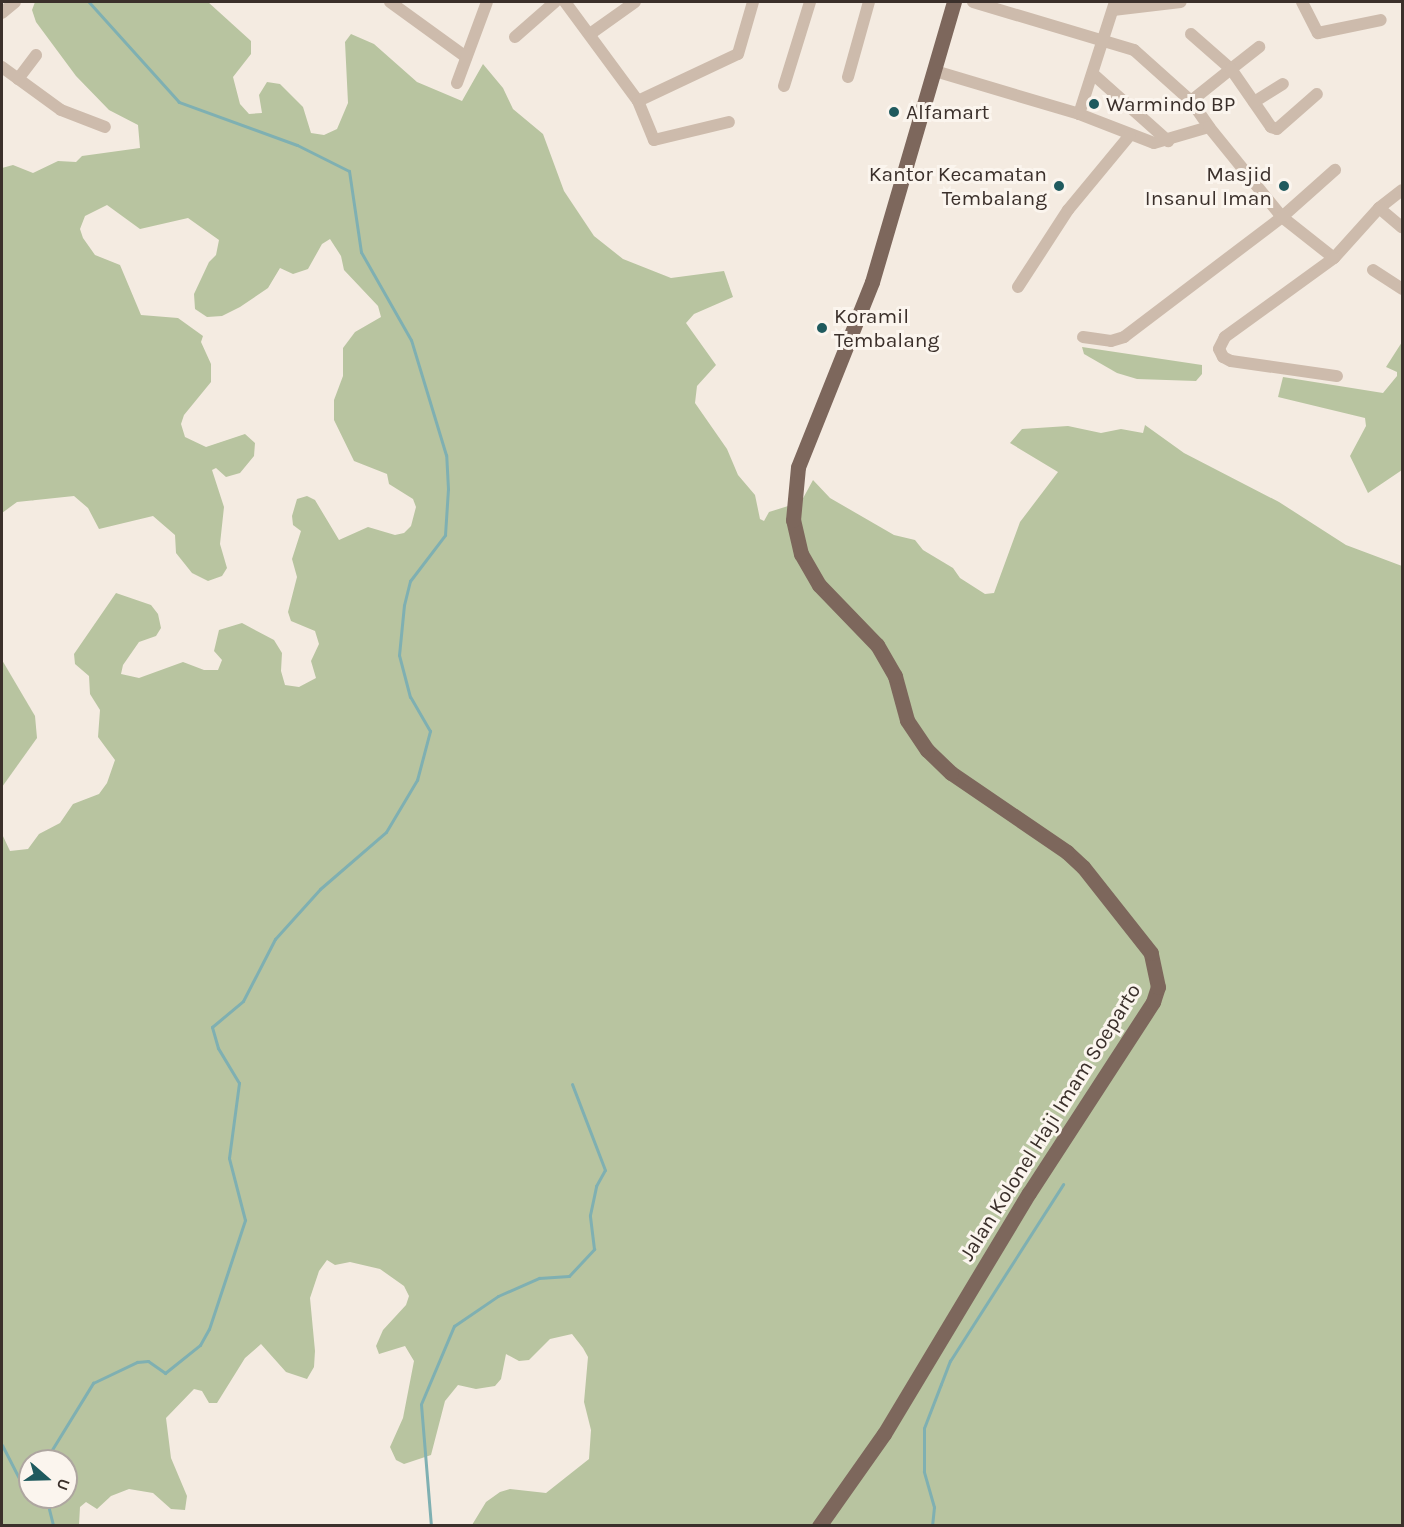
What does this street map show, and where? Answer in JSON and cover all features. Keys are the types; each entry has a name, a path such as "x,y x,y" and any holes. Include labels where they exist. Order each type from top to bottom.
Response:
{"main road":[{"name":"Jalan Kolonel Haji Imam Soeparto","path":"819,1526 884,1434 1029,1193 1154,1002 1158,987 1157,966 1148,948 1083,867 1067,852 951,772 927,750 906,720 895,676 877,645 819,585 801,554 796,532 793,493 798,467 872,282 954,2"}],"street":[{"path":"2,14 15,2"},
{"path":"390,2 466,57"},
{"path":"458,83 487,2"},
{"path":"515,37 555,2"},
{"path":"565,2 638,101 656,141 729,122"},
{"path":"590,34 635,2"},
{"path":"638,101 738,54 753,2"},
{"path":"784,86 810,2"},
{"path":"848,77 869,2"},
{"path":"973,2 1103,38 1143,55 1191,101 1209,127 1282,217 1334,258"},
{"path":"1079,114 1114,6 1181,2"},
{"path":"1302,2 1318,33 1381,20"},
{"path":"1191,34 1231,69 1271,127 1277,129 1317,94"},
{"path":"1191,101 1259,47"},
{"path":"18,79 36,55"},
{"path":"2,67 61,110 105,127"},
{"path":"935,71 1079,114 1154,143 1168,141 1209,127"},
{"path":"1093,74 1168,141"},
{"path":"1254,102 1282,84"},
{"path":"1018,288 1068,210 1130,135"},
{"path":"1083,337 1111,341 1124,337 1282,217 1335,170"},
{"path":"1337,376 1231,361 1223,357 1219,349 1226,337 1334,258 1379,208 1402,190"},
{"path":"1379,208 1402,227"},
{"path":"1373,270 1402,289"}],"green space":[{"path":"35,2 208,2 251,41 251,54 233,77 240,104 249,114 262,113 259,95 267,82 280,84 303,107 311,133 324,135 337,129 348,103 345,42 351,34 374,44 417,82 462,101 483,64 503,88 513,109 543,134 564,191 594,236 623,259 671,278 724,271 733,297 694,314 686,323 716,365 697,386 695,403 727,449 738,475 755,495 760,519 764,521 769,512 801,502 813,480 830,498 894,535 915,540 923,550 953,568 960,578 985,594 994,593 1020,522 1058,472 1010,443 1022,429 1068,426 1101,433 1121,429 1143,433 1145,425 1184,453 1279,502 1346,545 1402,566 1402,1525 472,1525 486,1502 500,1492 510,1489 546,1493 589,1459 591,1430 584,1402 588,1357 572,1334 550,1339 529,1360 519,1361 506,1354 501,1379 495,1386 476,1389 458,1385 445,1401 431,1455 404,1464 396,1460 390,1447 403,1418 414,1361 405,1346 379,1354 376,1346 383,1330 406,1305 409,1296 404,1286 380,1269 350,1262 335,1265 327,1260 319,1271 310,1298 315,1351 314,1367 307,1379 286,1372 261,1344 245,1358 217,1403 209,1403 202,1391 194,1389 166,1418 171,1458 187,1496 185,1510 171,1509 153,1493 129,1489 111,1496 97,1509 86,1502 80,1507 79,1525 2,1525 2,834 10,851 28,849 39,834 60,823 73,804 99,794 107,783 115,760 98,737 100,710 90,694 89,676 75,664 74,654 116,593 151,605 158,614 161,628 156,636 139,642 123,665 121,674 139,678 183,662 204,670 218,670 222,660 214,651 219,630 242,623 274,640 282,653 281,671 285,685 299,687 316,678 311,661 319,644 315,631 291,621 288,612 297,577 292,559 301,531 293,525 292,516 297,499 307,496 315,500 339,540 368,527 395,535 404,533 411,526 416,507 413,499 389,484 387,474 354,461 334,420 334,400 343,376 343,348 355,332 381,317 378,306 344,270 341,256 330,239 322,244 308,269 293,274 280,268 268,288 240,307 222,316 207,317 195,309 194,294 209,262 216,255 219,240 188,218 140,229 107,205 85,216 80,229 83,238 95,255 120,265 141,315 178,318 203,336 201,342 211,364 211,382 184,415 181,424 185,437 206,447 245,434 255,443 254,456 240,473 226,477 216,468 212,470 224,507 220,544 227,568 222,576 208,581 192,573 176,553 175,535 153,516 99,529 88,508 74,496 17,502 2,513 2,168 13,165 33,173 58,161 76,162 82,156 140,148 138,125 109,110 76,76 36,22 32,10"},
{"path":"1402,342 1402,470 1368,493 1350,456 1366,426 1365,418 1278,397 1283,377 1383,393 1397,376 1397,372 1386,367"},
{"path":"1082,347 1202,365 1202,374 1196,381 1137,379 1117,373 1084,354"},
{"path":"2,660 35,716 37,738 2,787"}],"waterway":[{"path":"52,1449 93,1383 137,1362 148,1361 165,1373 200,1345 209,1329 245,1220 229,1158 239,1083 218,1048 212,1027 243,1001 275,939 320,889 386,832 417,780 430,731 410,697 399,655 404,605 410,581 445,535 448,489 446,455 411,340 361,252 349,171 297,145 179,102 89,2"},
{"path":"431,1526 421,1404 454,1326 498,1296 539,1278 569,1276 594,1249 590,1215 596,1186 605,1170 572,1084"},
{"path":"932,1526 934,1507 924,1471 924,1428 950,1361 1063,1184"},
{"path":"2,1445 18,1476"},
{"path":"49,1509 53,1526"}],"place":[{"name":"Warmindo BP","path":"1094,104"},
{"name":"Alfamart","path":"894,112"},
{"name":"Kantor Kecamatan Tembalang","path":"1059,186"},
{"name":"Masjid Insanul Iman","path":"1284,186"},
{"name":"Koramil Tembalang","path":"822,328"}]}
